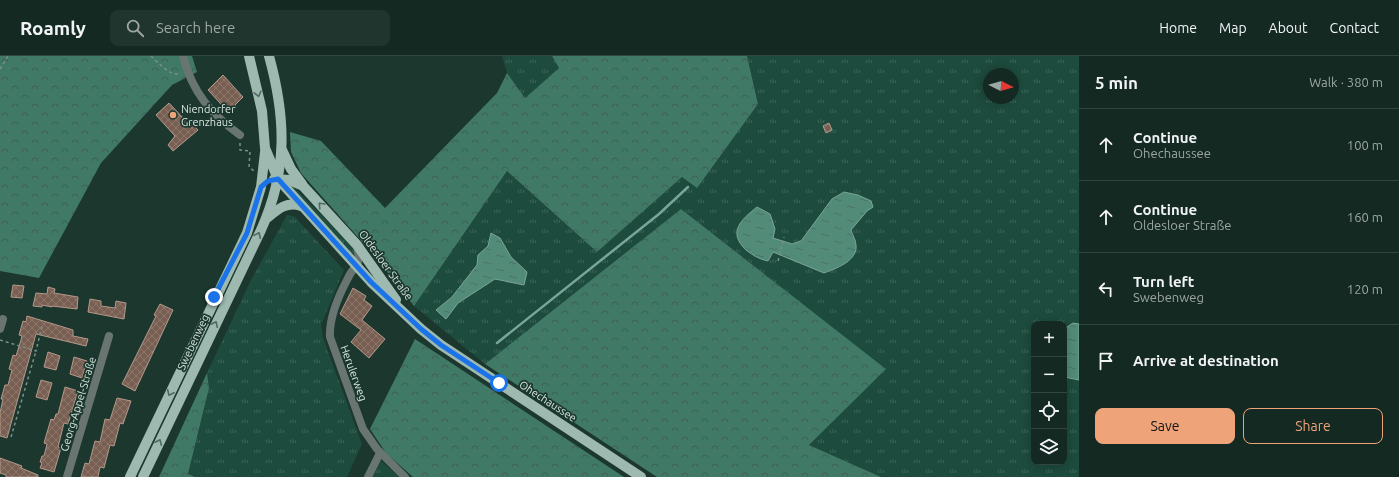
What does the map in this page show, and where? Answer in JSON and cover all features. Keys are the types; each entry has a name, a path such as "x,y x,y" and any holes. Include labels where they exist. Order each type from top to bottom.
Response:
{"main road":[{"name":"Oldesloer Straße","path":"248,56 262,111 265,148 278,179 371,282 406,313"},
{"path":"269,56 281,107 281,148 291,169 303,186"},
{"name":"Swebenweg","path":"130,477 214,297 244,238 253,215 261,187 265,148"},
{"name":"Swebenweg","path":"143,477 266,219 278,179 281,148"},
{"name":"Oldesloer Straße","path":"278,179 289,180 303,186 357,245 406,313"},
{"path":"261,187 268,181 278,179"},
{"path":"266,219 284,206 294,204 301,206"},
{"name":"Ohechaussee","path":"406,313 421,329 441,345 642,477"}],"street":[{"path":"183,56 187,73 194,88 221,122 240,135"},
{"path":"357,245 359,258 357,267 366,266 376,271"},
{"name":"Herulerweg","path":"357,267 347,278 332,316 330,337 358,419 370,440 380,453 404,477"},
{"path":"0,329 3,319"},
{"name":"Georg-Appel-Straße","path":"67,477 109,336"},
{"path":"368,477 380,453"}],"path":[{"path":"0,69 8,56"},
{"path":"151,56 166,70 178,75 187,73"},
{"path":"240,135 240,150 250,152 249,167 254,171"},
{"path":"778,261 784,237"},
{"path":"11,437 42,326"},
{"path":"0,340 36,351"}],"green space":[{"path":"0,56 192,56 197,72 172,85 101,163 39,278 0,271"},
{"path":"502,56 552,56 559,68 525,98 507,73"},
{"path":"552,56 747,56 758,104 697,188 682,177 597,252 507,171 414,306 373,254 301,173 291,152 290,132 321,141 385,208 497,93 507,73 525,98 559,68"},
{"path":"747,56 1079,56 1079,477 881,477 809,445 886,369 681,209 485,364 414,306 507,171 597,252 682,177 696,187 758,104","holes":["491,233 500,238 511,257 527,272 495,279 458,303 437,310 452,297 477,265 478,255 488,246"]},
{"path":"288,183 293,186 352,246 355,255 353,256"},
{"path":"681,209 886,369 809,445 881,477 657,477 485,364"},
{"path":"287,215 294,216 344,270 321,325 323,338 362,444 347,477 195,477 188,475 209,388 207,373 250,282"},
{"path":"415,339 624,477 413,477 386,453 370,429"},
{"path":"207,373 209,388 188,474 195,477 159,477"},
{"path":"381,461 399,477 373,477"}],"water":[{"path":"844,192 858,195 871,201 873,207 867,211 851,230 856,243 856,251 853,256 845,264 834,269 824,273 773,252 768,261 754,256 740,244 737,238 738,227 741,222 757,207 770,214 775,229 773,238 792,244 801,241 832,199"},
{"path":"491,233 500,238 511,257 527,272 524,285 495,279 458,303 446,319 436,310 452,297 477,265 478,255 488,246"},
{"path":"1073,323 1079,324 1079,380 1067,378 1067,327"}],"building":[{"path":"223,75 243,97 235,105 237,107 230,114 208,90"},
{"path":"169,103 185,120 187,118 198,130 173,151 168,145 175,136 156,115"},
{"path":"829,123 832,130 826,133 823,126"},
{"path":"13,285 24,286 22,298 11,297"},
{"path":"48,287 55,289 54,293 78,297 77,309 42,305 42,307 33,306 36,293 47,294"},
{"path":"353,288 366,296 364,300 372,306 362,320 385,339 369,358 351,342 361,330 340,314"},
{"path":"90,299 101,301 101,306 115,308 116,301 126,303 124,319 88,312"},
{"path":"160,304 173,310 135,391 122,384 156,316 154,315"},
{"path":"27,316 73,330 73,336 88,339 86,346 36,334 7,438 0,436 0,413 3,399 1,399 5,385 8,385 12,370 9,369 13,355 16,356 22,336 19,335 23,321 26,322"},
{"path":"48,352 60,356 56,370 44,367"},
{"path":"74,357 87,361 82,378 70,374"},
{"path":"41,380 52,383 47,400 36,397"},
{"path":"65,387 78,391 68,424 64,423 58,447 61,448 54,472 40,468 42,463 40,462 42,456 44,456 47,444 44,443 51,419 54,420 56,414 58,414"},
{"path":"117,398 131,401 123,424 120,423 114,446 110,445 104,468 100,467 98,477 81,477 85,463 89,464 95,441 100,442 105,419 110,420"},
{"path":"0,458 22,466 21,468 38,475 38,477 6,477 6,475 0,473"}],"waterway":[{"path":"497,343 659,214 688,187"}],"place":[{"name":"Niendorfer Grenzhaus","path":"173,115"}],"route":[{"path":"214,297 247,233 261,187 268,181 278,179 371,282 406,313 421,329 441,345 499,383"}]}
